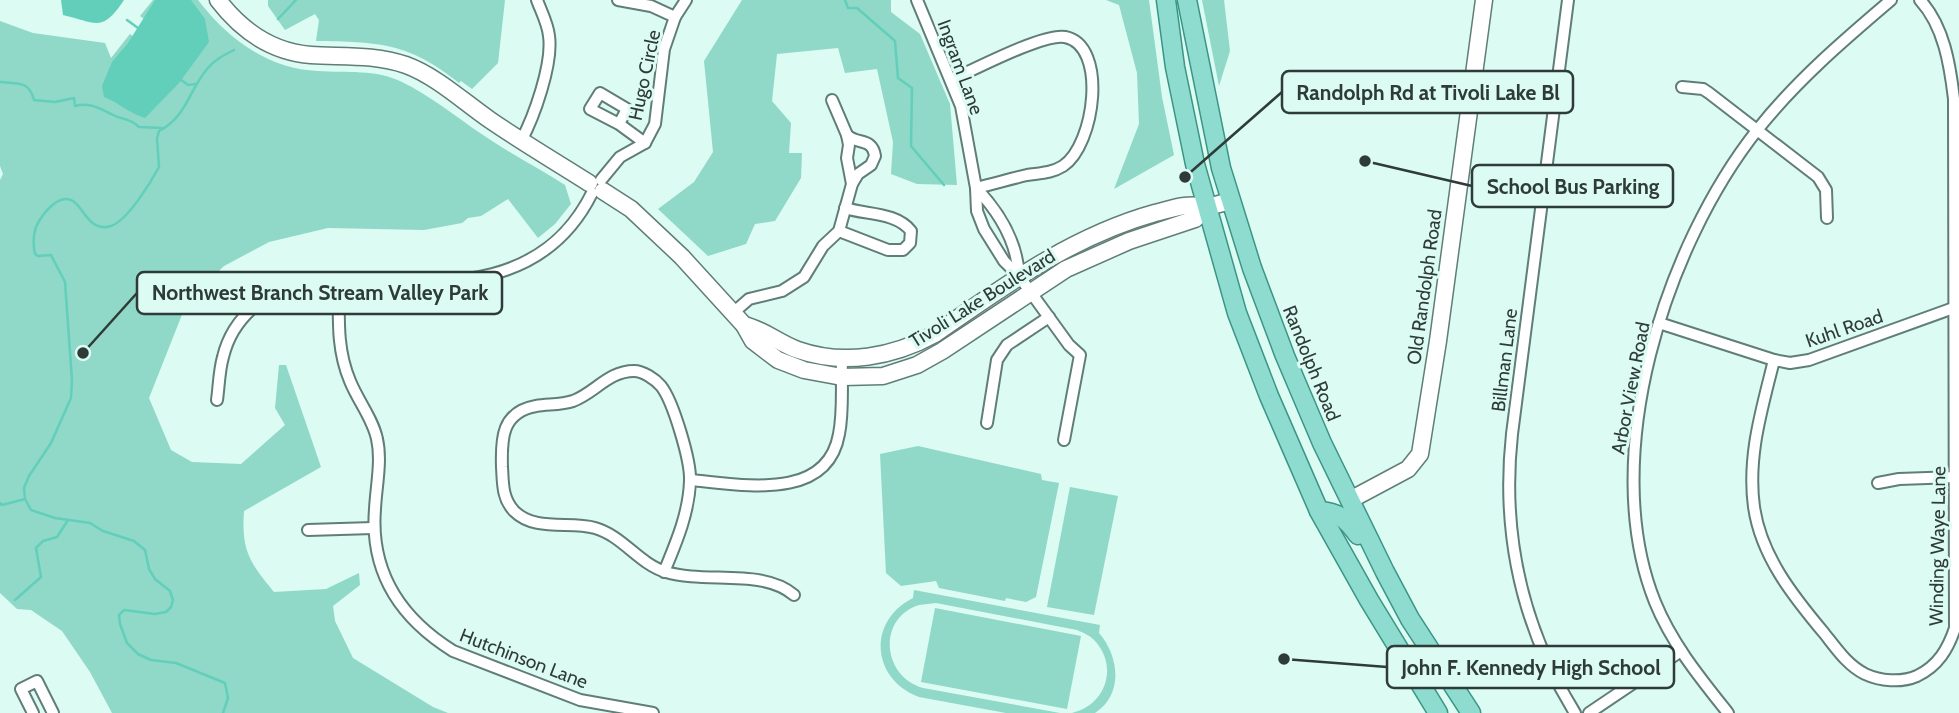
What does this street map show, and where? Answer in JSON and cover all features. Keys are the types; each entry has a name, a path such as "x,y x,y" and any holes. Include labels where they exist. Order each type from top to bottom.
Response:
{"main road":[{"path":"1166,0 1185,120 1237,313 1269,396 1319,511 1438,713"},
{"name":"Randolph Road","path":"1187,0 1214,138 1252,268 1277,335 1317,433 1385,572 1410,620 1471,713"},
{"path":"1290,442 1324,499 1333,504 1350,500"},
{"path":"1319,511 1334,512 1344,517 1385,572"}],"street":[{"name":"Tivoli Lake Boulevard","path":"218,0 231,17 276,48 309,55 374,57 408,66 433,80 520,141 631,209 682,257 739,319 754,341 778,360 804,370 842,377 883,376 917,365 1066,269 1104,251 1195,219 1207,207"},
{"path":"520,141 535,111 549,55 550,35 537,0"},
{"path":"618,0 652,6 675,17"},
{"name":"Hugo Circle","path":"217,400 223,356 230,337 248,312 265,297 309,281 457,282 500,273 526,262 553,244 570,228 596,186 620,157 645,143 655,124 664,49 675,17 686,0"},
{"name":"Ingram Lane","path":"917,0 961,106 976,188 977,211 984,229 1004,261 1019,276 1069,345 1080,355 1064,440"},
{"name":"Old Randolph Road","path":"1350,500 1408,470 1420,454 1484,0"},
{"name":"Billman Lane","path":"1568,0 1512,434 1508,502 1516,563 1530,620 1554,678 1575,713"},
{"name":"Arbor View Road","path":"1728,713 1681,652 1656,604 1642,560 1635,527 1633,463 1644,387 1659,323 1687,244 1727,172 1785,96 1824,57 1891,0"},
{"name":"Winding Waye Lane","path":"1774,360 1751,467 1755,510 1766,548 1794,596 1849,663 1875,678 1908,680 1927,671 1950,646 1955,628 1957,307 1954,99 1951,70 1941,34 1920,0"},
{"path":"951,80 1027,45 1051,37 1065,37 1078,42 1090,70 1092,101 1085,137 1077,153 1063,166 1044,173 976,188"},
{"path":"1682,87 1703,89 1818,177 1826,190 1827,218"},
{"path":"832,100 847,135 847,163 852,184"},
{"path":"619,124 645,143"},
{"path":"739,319 749,299 782,291 804,277 823,246 839,231 852,184 858,174 871,165 875,156 871,145 866,141 851,139 847,135"},
{"name":"Ingram Lane","path":"976,188 993,206 1006,230 1018,256 1019,276"},
{"name":"Tivoli Lake Boulevard","path":"739,319 799,351 860,358 888,354 914,345 934,334 1058,252 1132,219 1190,204 1207,207 1231,201"},
{"path":"839,231 888,250 903,250 910,243 911,232 906,225 889,217 845,208"},
{"name":"Hutchinson Lane","path":"339,281 340,354 351,383 376,432 379,446 373,528 377,554 395,598 433,639 453,650 580,700 653,713"},
{"name":"Kuhl Road","path":"1659,323 1790,363 1809,360 1957,307"},
{"path":"987,423 997,360 1007,345 1049,317"},
{"path":"690,480 783,485 800,481 817,472 827,461 839,437 842,357"},
{"path":"664,572 684,524 690,480 686,451 663,388 637,371 611,376 576,400 533,406 512,416 502,432 504,497 522,518 539,523 591,527 608,533 664,572 686,577 764,581 784,587 794,595"},
{"path":"1878,483 1956,477"},
{"path":"308,530 373,528"},
{"path":"1589,713 1681,652"},
{"path":"33,713 22,689 37,681 53,713"}],"shaded area":[{"path":"61,0 124,0 110,17 98,23 63,15"},
{"path":"153,0 198,0 236,39 282,65 318,71 371,73 402,82 565,185 571,204 555,224 538,238 508,199 481,216 468,218 462,223 424,230 328,228 269,242 224,266 187,302 149,398 171,450 192,462 241,464 285,425 275,408 279,365 286,365 321,467 244,511 244,536 249,556 274,592 326,589 359,573 360,585 333,606 335,621 353,658 433,707 448,713 112,713 90,672 62,631 31,610 17,609 0,593 0,180 3,174 0,166 0,21 33,33 105,43 111,58 130,34 143,44 155,27 140,16"},
{"path":"155,0 191,0 205,19 209,42 179,83 145,118 104,97 102,86 112,62 128,43"},
{"path":"268,0 505,0 498,63 472,89 424,59 392,47 357,42 316,41 319,20 315,14 285,30 268,6"},
{"path":"742,0 891,0 891,12 920,34 950,104 957,185 917,184 891,174 893,142 877,69 845,73 838,48 777,54 772,101 791,123 789,153 802,153 801,178 775,221 755,224 746,244 708,256 658,209 694,182 713,152 704,61"},
{"path":"1106,0 1149,0 1162,97 1174,155 1114,189 1139,124 1137,73 1119,5"},
{"path":"1202,0 1224,0 1230,51 1219,86"},
{"path":"918,446 1041,474 1042,480 1059,483 1036,597 1026,602 1006,598 1005,601 939,588 936,581 901,586 886,573 880,454"},
{"path":"1070,487 1118,496 1094,615 1047,607"},
{"path":"914,590 1100,625 1099,633 1106,642 1114,663 1111,696 1095,713 1072,713 1083,709 1100,695 1107,674 1103,653 1094,640 1085,634 1077,630 936,603 919,605 905,612 896,622 891,634 893,660 899,672 909,682 923,688 1060,713 1006,713 919,697 903,689 891,677 884,664 882,635 898,608 913,598"},
{"path":"935,608 1081,636 1067,709 921,682"}],"waterway":[{"path":"278,19 296,0"},
{"path":"845,0 848,8 857,8 895,41 898,78 912,88 911,146 944,185"},
{"path":"127,20 138,28"},
{"path":"223,713 228,698 225,683 176,663 151,660 138,654 127,643 119,615 124,610 155,614 166,612 173,600 170,591 155,579 149,569 145,550 134,541 103,531 90,523 55,518 31,510 25,499 24,488 51,443 71,398 72,380 65,282 51,255 35,254 36,227 56,202 67,199 77,204 88,219 98,226 111,226 125,216 159,167 159,131 176,118 210,66 234,50"},
{"path":"180,79 188,85 196,84"},
{"path":"0,82 26,86 34,100 55,102 74,98 75,106 95,107 139,127 162,128"},
{"path":"0,503 2,505 25,499"},
{"path":"15,600 41,577 36,548 43,541 57,537 68,520"}],"place":[{"name":"School Bus Parking","path":"1365,161"},
{"name":"Randolph Rd at Tivoli Lake Bl","path":"1185,177"},
{"name":"Northwest Branch Stream Valley Park","path":"83,353"},
{"name":"John F. Kennedy High School","path":"1284,659"}]}
